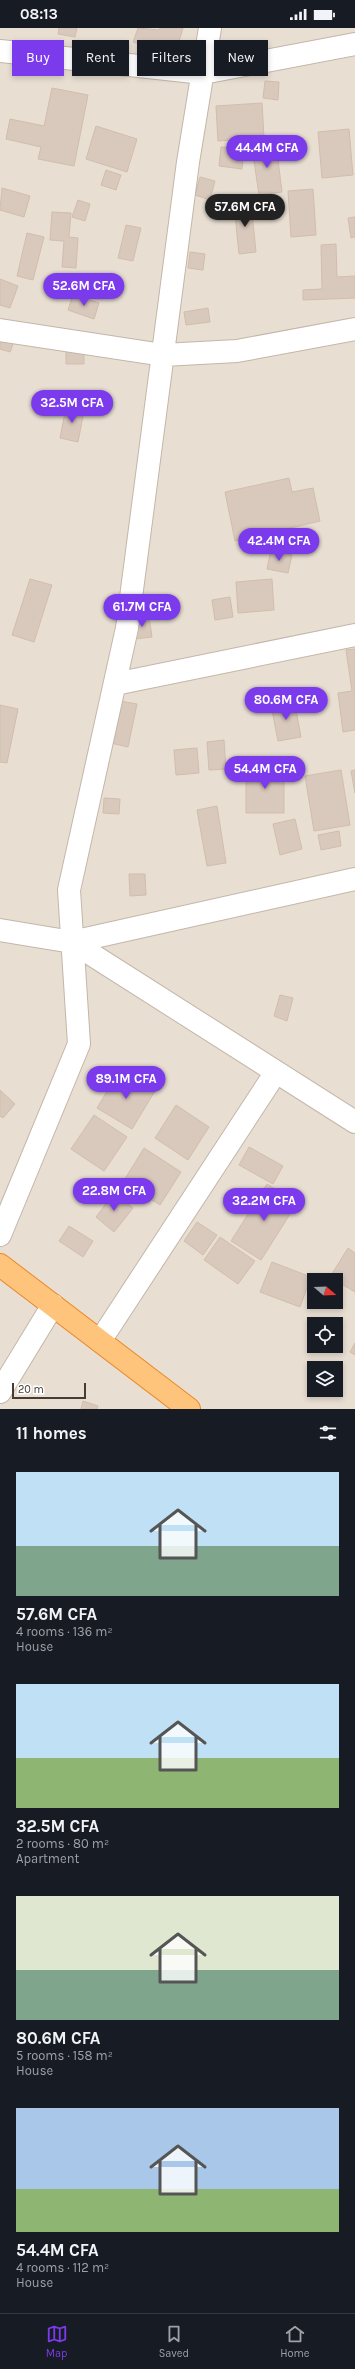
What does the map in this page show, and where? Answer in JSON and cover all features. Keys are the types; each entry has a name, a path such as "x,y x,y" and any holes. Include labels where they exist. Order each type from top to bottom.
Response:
{"highway":[{"path":"0,1265 189,1409"}],"street":[{"path":"206,54 210,28"},
{"path":"206,72 355,44"},
{"path":"0,51 137,66"},
{"path":"0,1235 79,1044 68,890 127,628 188,162 202,76"},
{"path":"0,330 163,355 237,351 355,329"},
{"path":"115,684 355,634"},
{"path":"0,930 72,942 355,879"},
{"path":"72,942 355,1122"},
{"path":"100,1341 276,1072"},
{"path":"0,1392 53,1305"}],"shaded area":[{"path":"0,28 355,28 355,1409 0,1409"}],"building":[{"path":"59,28 77,28 75,37 58,34"},
{"path":"138,28 159,30 160,28 183,28 179,40 137,40 137,43 133,42"},
{"path":"265,81 279,82 278,100 263,98"},
{"path":"52,88 88,95 74,166 38,159 41,147 6,139 10,119 44,126"},
{"path":"262,103 264,138 218,141 216,106"},
{"path":"96,126 137,139 127,172 86,159"},
{"path":"349,129 353,175 322,178 318,132"},
{"path":"276,144 282,192 259,195 252,147"},
{"path":"221,147 244,149 242,169 219,166"},
{"path":"106,170 121,175 116,190 101,185"},
{"path":"200,177 215,181 210,200 195,195"},
{"path":"2,188 30,196 24,217 0,210"},
{"path":"313,189 316,235 291,237 288,191"},
{"path":"78,200 90,204 85,221 72,217"},
{"path":"251,203 256,252 239,254 234,205"},
{"path":"52,212 71,213 69,237 78,238 76,268 62,267 64,241 50,240"},
{"path":"355,217 355,237 351,238 348,218"},
{"path":"126,225 141,228 133,261 118,258"},
{"path":"27,233 44,237 33,280 17,276"},
{"path":"336,244 337,277 355,276 355,298 303,300 303,290 322,289 321,245"},
{"path":"190,252 205,254 203,270 188,268"},
{"path":"0,279 18,286 10,308 0,305"},
{"path":"73,295 99,303 94,319 68,310"},
{"path":"208,308 210,322 186,325 184,312"},
{"path":"0,335 15,339 10,352 0,349"},
{"path":"66,351 84,351 84,364 66,364"},
{"path":"66,407 84,411 78,442 60,438"},
{"path":"289,478 292,492 313,488 320,521 235,541 225,492"},
{"path":"271,550 292,555 288,573 267,569"},
{"path":"30,579 52,585 34,642 12,635"},
{"path":"272,579 274,610 238,613 236,582"},
{"path":"230,597 233,617 215,620 212,600"},
{"path":"149,616 152,637 134,639 131,618"},
{"path":"355,649 355,730 343,732 338,693 352,691 346,650"},
{"path":"294,700 301,737 278,741 271,705"},
{"path":"120,701 137,704 128,747 111,743"},
{"path":"0,705 18,709 7,763 0,762"},
{"path":"224,740 226,769 209,770 207,742"},
{"path":"197,748 199,773 176,775 174,750"},
{"path":"246,767 284,767 284,813 246,813"},
{"path":"341,770 350,825 314,831 305,776"},
{"path":"355,770 355,793 351,771"},
{"path":"104,798 120,799 119,814 103,813"},
{"path":"217,806 226,863 207,866 197,810"},
{"path":"295,819 302,849 280,855 273,824"},
{"path":"339,831 341,846 321,850 318,835"},
{"path":"129,874 145,874 146,895 130,896"},
{"path":"280,995 293,998 287,1021 274,1016"},
{"path":"120,1070 155,1091 132,1129 97,1108"},
{"path":"0,1090 15,1104 3,1118 0,1116"},
{"path":"176,1105 209,1127 188,1160 155,1138"},
{"path":"94,1115 127,1137 104,1171 71,1149"},
{"path":"249,1147 283,1166 273,1184 239,1165"},
{"path":"144,1148 181,1172 160,1205 123,1182"},
{"path":"267,1184 297,1203 261,1260 231,1241"},
{"path":"114,1193 133,1208 114,1232 96,1217"},
{"path":"197,1222 217,1235 203,1255 184,1241"},
{"path":"69,1226 93,1241 83,1257 59,1241"},
{"path":"220,1237 255,1261 238,1284 204,1260"},
{"path":"348,1248 355,1253 355,1292 343,1285 343,1273 332,1273"},
{"path":"272,1262 307,1275 307,1288 300,1307 260,1292"},
{"path":"355,1343 355,1355 350,1352"},
{"path":"83,1401 98,1406 97,1409 81,1409"}]}
